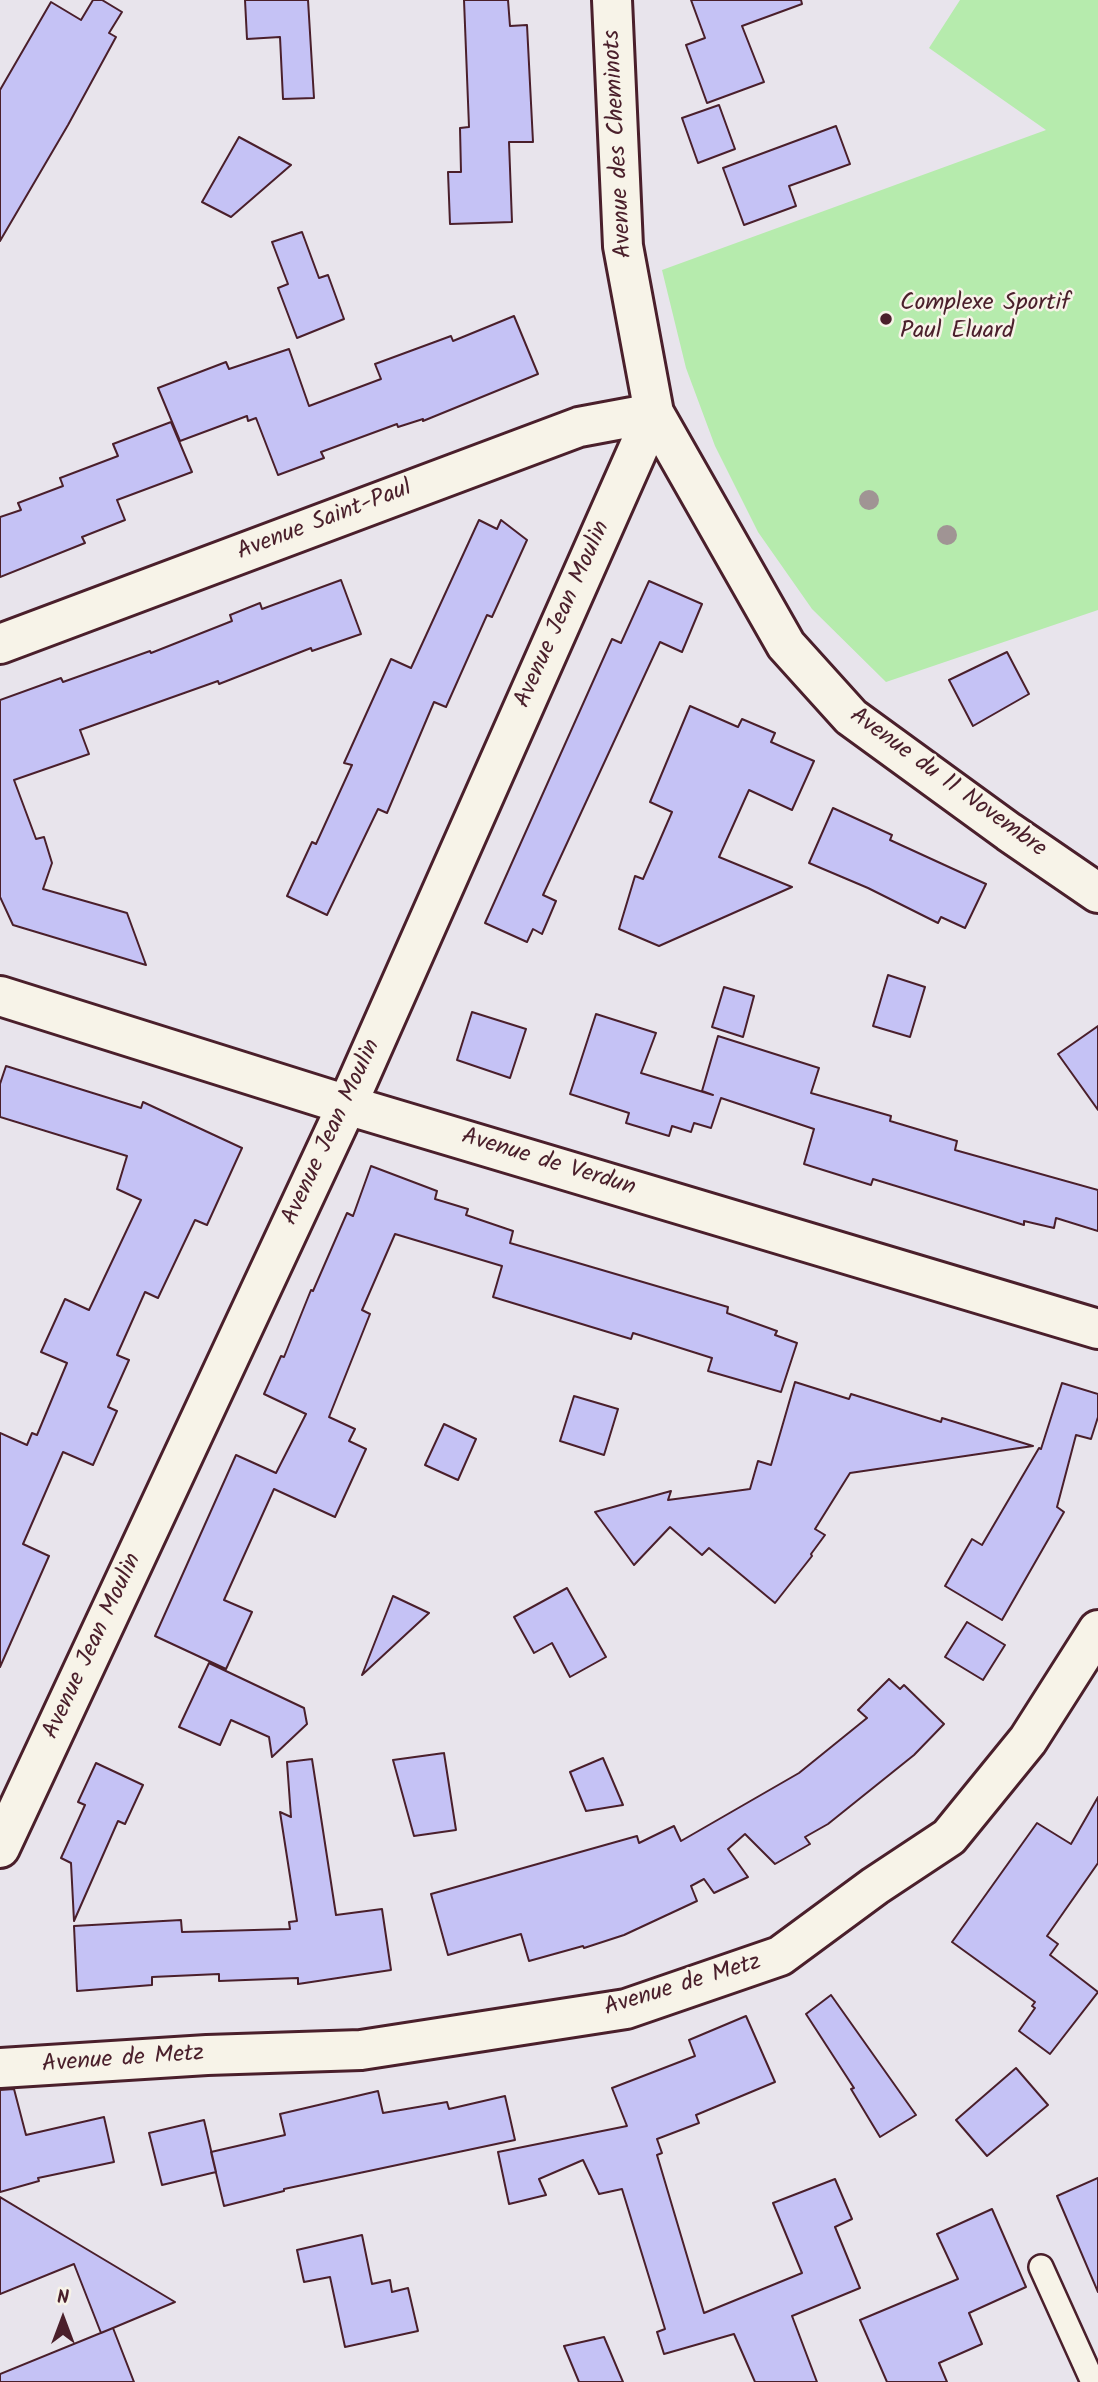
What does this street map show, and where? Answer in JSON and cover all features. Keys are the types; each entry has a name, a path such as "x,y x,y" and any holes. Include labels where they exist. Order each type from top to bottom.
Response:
{"street":[{"name":"Avenue des Cheminots","path":"612,0 623,246 654,412"},
{"name":"Avenue Saint-Paul","path":"0,644 579,428 654,412"},
{"name":"Avenue du 11 Novembre","path":"654,412 786,645 851,717 1009,832 1098,892"},
{"name":"Avenue Jean Moulin","path":"0,1848 347,1105 654,412"},
{"name":"Avenue de Verdun","path":"0,996 347,1105 1098,1329"},
{"name":"Avenue de Metz","path":"0,2068 207,2055 361,2050 626,2009 780,1956 875,1886 949,1837 1028,1740 1098,1630"}],"lane":[{"path":"1041,2267 1093,2382"}],"green space":[{"name":"Complexe Sportif Paul Eluard","path":"960,0 1098,0 1098,610 886,682 812,609 758,532 715,446 686,368 662,270 1046,130 929,48"}],"building":[{"path":"93,0 102,0 122,12 109,33 116,37 0,241 0,90 51,2 81,20"},
{"path":"245,0 308,0 314,98 283,99 280,37 247,39"},
{"path":"464,0 508,0 510,26 527,25 533,142 509,142 512,222 450,224 448,172 461,172 460,128 469,127"},
{"path":"691,0 801,0 802,4 742,26 764,82 707,103 686,45 705,38"},
{"path":"719,105 735,149 698,163 682,118"},
{"path":"836,126 850,164 789,186 796,206 744,225 723,168"},
{"path":"239,137 291,165 231,217 202,202"},
{"path":"302,232 319,278 328,275 344,319 297,338 278,288 288,284 272,242"},
{"path":"514,316 538,374 423,421 398,427 397,424 321,452 324,458 278,475 256,418 248,421 247,416 180,441 158,388 226,362 229,369 289,349 309,406 381,379 375,364 451,336 453,341"},
{"path":"171,422 192,472 117,500 125,520 82,537 85,543 0,577 0,517 21,510 18,503 63,486 60,478 118,456 113,444"},
{"path":"479,520 497,529 501,520 527,540 492,617 487,615 446,707 434,702 387,813 378,809 327,915 287,896 312,842 316,844 352,765 344,763 391,659 411,668"},
{"path":"341,580 361,634 312,651 311,648 219,684 218,681 80,730 89,754 14,780 36,839 44,837 52,863 43,889 127,913 146,965 13,925 0,897 0,700 61,678 63,682 150,651 151,653 232,621 230,615 260,603 262,609"},
{"path":"649,581 702,604 682,652 660,642 543,895 556,901 542,934 533,929 527,942 485,923 612,639 621,643"},
{"path":"1007,652 1029,694 973,726 949,680"},
{"path":"690,706 738,727 742,719 775,733 771,742 814,761 792,810 749,790 719,857 792,887 659,946 619,929 635,876 643,879 672,812 650,802"},
{"path":"833,808 892,835 890,840 986,884 965,928 941,917 938,923 868,888 809,863"},
{"path":"888,975 925,987 910,1037 873,1026"},
{"path":"724,987 754,996 743,1037 712,1027"},
{"path":"472,1012 526,1029 510,1078 457,1060"},
{"path":"596,1014 656,1033 641,1073 713,1095 702,1091 718,1036 819,1068 811,1093 891,1116 890,1121 957,1141 955,1150 1098,1190 1098,1231 1056,1218 1054,1228 1024,1221 1024,1225 873,1179 871,1185 804,1164 814,1129 721,1098 711,1128 694,1123 691,1132 672,1126 669,1136 626,1123 629,1113 570,1094"},
{"path":"1098,1026 1098,1110 1058,1054"},
{"path":"6,1066 141,1108 143,1102 242,1148 207,1225 195,1220 158,1298 145,1292 117,1355 129,1360 108,1407 117,1411 93,1465 63,1452 23,1544 49,1556 0,1667 0,1433 27,1445 32,1433 37,1435 67,1363 41,1352 65,1299 89,1310 141,1200 117,1189 127,1156 0,1117 0,1084"},
{"path":"371,1166 437,1191 435,1199 468,1209 466,1215 513,1231 510,1243 728,1307 727,1313 777,1331 775,1335 797,1343 781,1392 708,1371 712,1358 633,1333 631,1339 493,1297 502,1266 395,1234 362,1310 370,1314 329,1417 355,1429 349,1441 366,1449 335,1517 274,1489 224,1600 252,1612 226,1669 155,1636 236,1455 276,1473 306,1414 264,1394 281,1356 284,1357 311,1290 313,1291 347,1213 353,1216"},
{"path":"795,1382 849,1399 851,1394 941,1422 942,1418 1033,1446 850,1473 815,1529 825,1535 775,1603 709,1548 702,1555 670,1527 634,1565 595,1512 671,1491 668,1500 750,1489 758,1461 771,1465"},
{"path":"1062,1383 1098,1394 1098,1417 1091,1439 1076,1435 1057,1507 1064,1512 1002,1620 945,1586 972,1539 982,1545 1039,1448 1041,1449"},
{"path":"574,1396 618,1409 604,1455 560,1441"},
{"path":"444,1424 476,1439 458,1480 425,1465"},
{"path":"567,1588 606,1657 570,1677 552,1643 534,1653 514,1617"},
{"path":"393,1596 429,1613 362,1675"},
{"path":"967,1622 1005,1645 983,1680 945,1657"},
{"path":"209,1663 304,1708 307,1724 272,1757 269,1737 231,1720 220,1745 179,1727"},
{"path":"889,1679 900,1689 904,1685 944,1724 914,1755 828,1824 805,1837 810,1844 775,1864 745,1834 728,1849 748,1877 714,1893 704,1879 691,1886 697,1901 624,1935 584,1948 583,1946 529,1961 521,1934 448,1955 431,1894 637,1836 639,1843 674,1826 681,1841 799,1773 867,1718 858,1710"},
{"path":"444,1753 456,1830 414,1836 393,1760"},
{"path":"603,1758 623,1805 586,1811 570,1772"},
{"path":"312,1759 336,1915 382,1909 391,1970 298,1984 298,1978 219,1981 219,1974 152,1977 152,1985 77,1991 74,1926 181,1920 182,1932 290,1929 289,1922 297,1921 280,1812 291,1817 287,1762"},
{"path":"96,1763 143,1785 125,1824 118,1821 74,1921 71,1863 61,1858 85,1805 78,1802"},
{"path":"1098,1797 1098,1863 1047,1936 1058,1944 1050,1955 1098,1992 1050,2054 1019,2031 1035,2008 1032,2006 1035,2002 952,1942 1037,1823 1071,1844"},
{"path":"831,1995 916,2115 880,2137 851,2089 854,2088 806,2014"},
{"path":"746,2016 775,2082 696,2115 699,2123 657,2139 662,2153 657,2155 704,2313 802,2273 773,2203 835,2179 852,2219 835,2227 860,2288 792,2316 817,2382 755,2382 734,2334 664,2354 657,2332 665,2329 622,2189 599,2194 583,2160 539,2179 546,2195 509,2204 498,2152 627,2126 612,2088 695,2056 689,2040"},
{"path":"1016,2068 1048,2105 987,2156 956,2120"},
{"path":"14,2089 26,2135 104,2117 114,2162 38,2178 39,2181 0,2192 0,2090"},
{"path":"378,2091 383,2113 447,2102 449,2109 505,2096 515,2140 284,2189 224,2206 211,2152 285,2135 280,2114"},
{"path":"204,2120 216,2172 162,2185 149,2133"},
{"path":"1098,2178 1098,2292 1057,2196"},
{"path":"0,2197 175,2302 101,2333 74,2264 0,2294"},
{"path":"992,2209 1026,2287 969,2313 982,2344 939,2363 947,2382 887,2382 860,2320 958,2279 937,2234"},
{"path":"362,2235 372,2284 390,2280 392,2292 408,2288 418,2331 345,2347 330,2277 304,2282 297,2250"},
{"path":"113,2328 134,2382 0,2382 0,2374"},
{"path":"604,2337 623,2382 579,2382 564,2346"}],"place":[{"name":"Complexe Sportif Paul Eluard","path":"886,319"}]}
